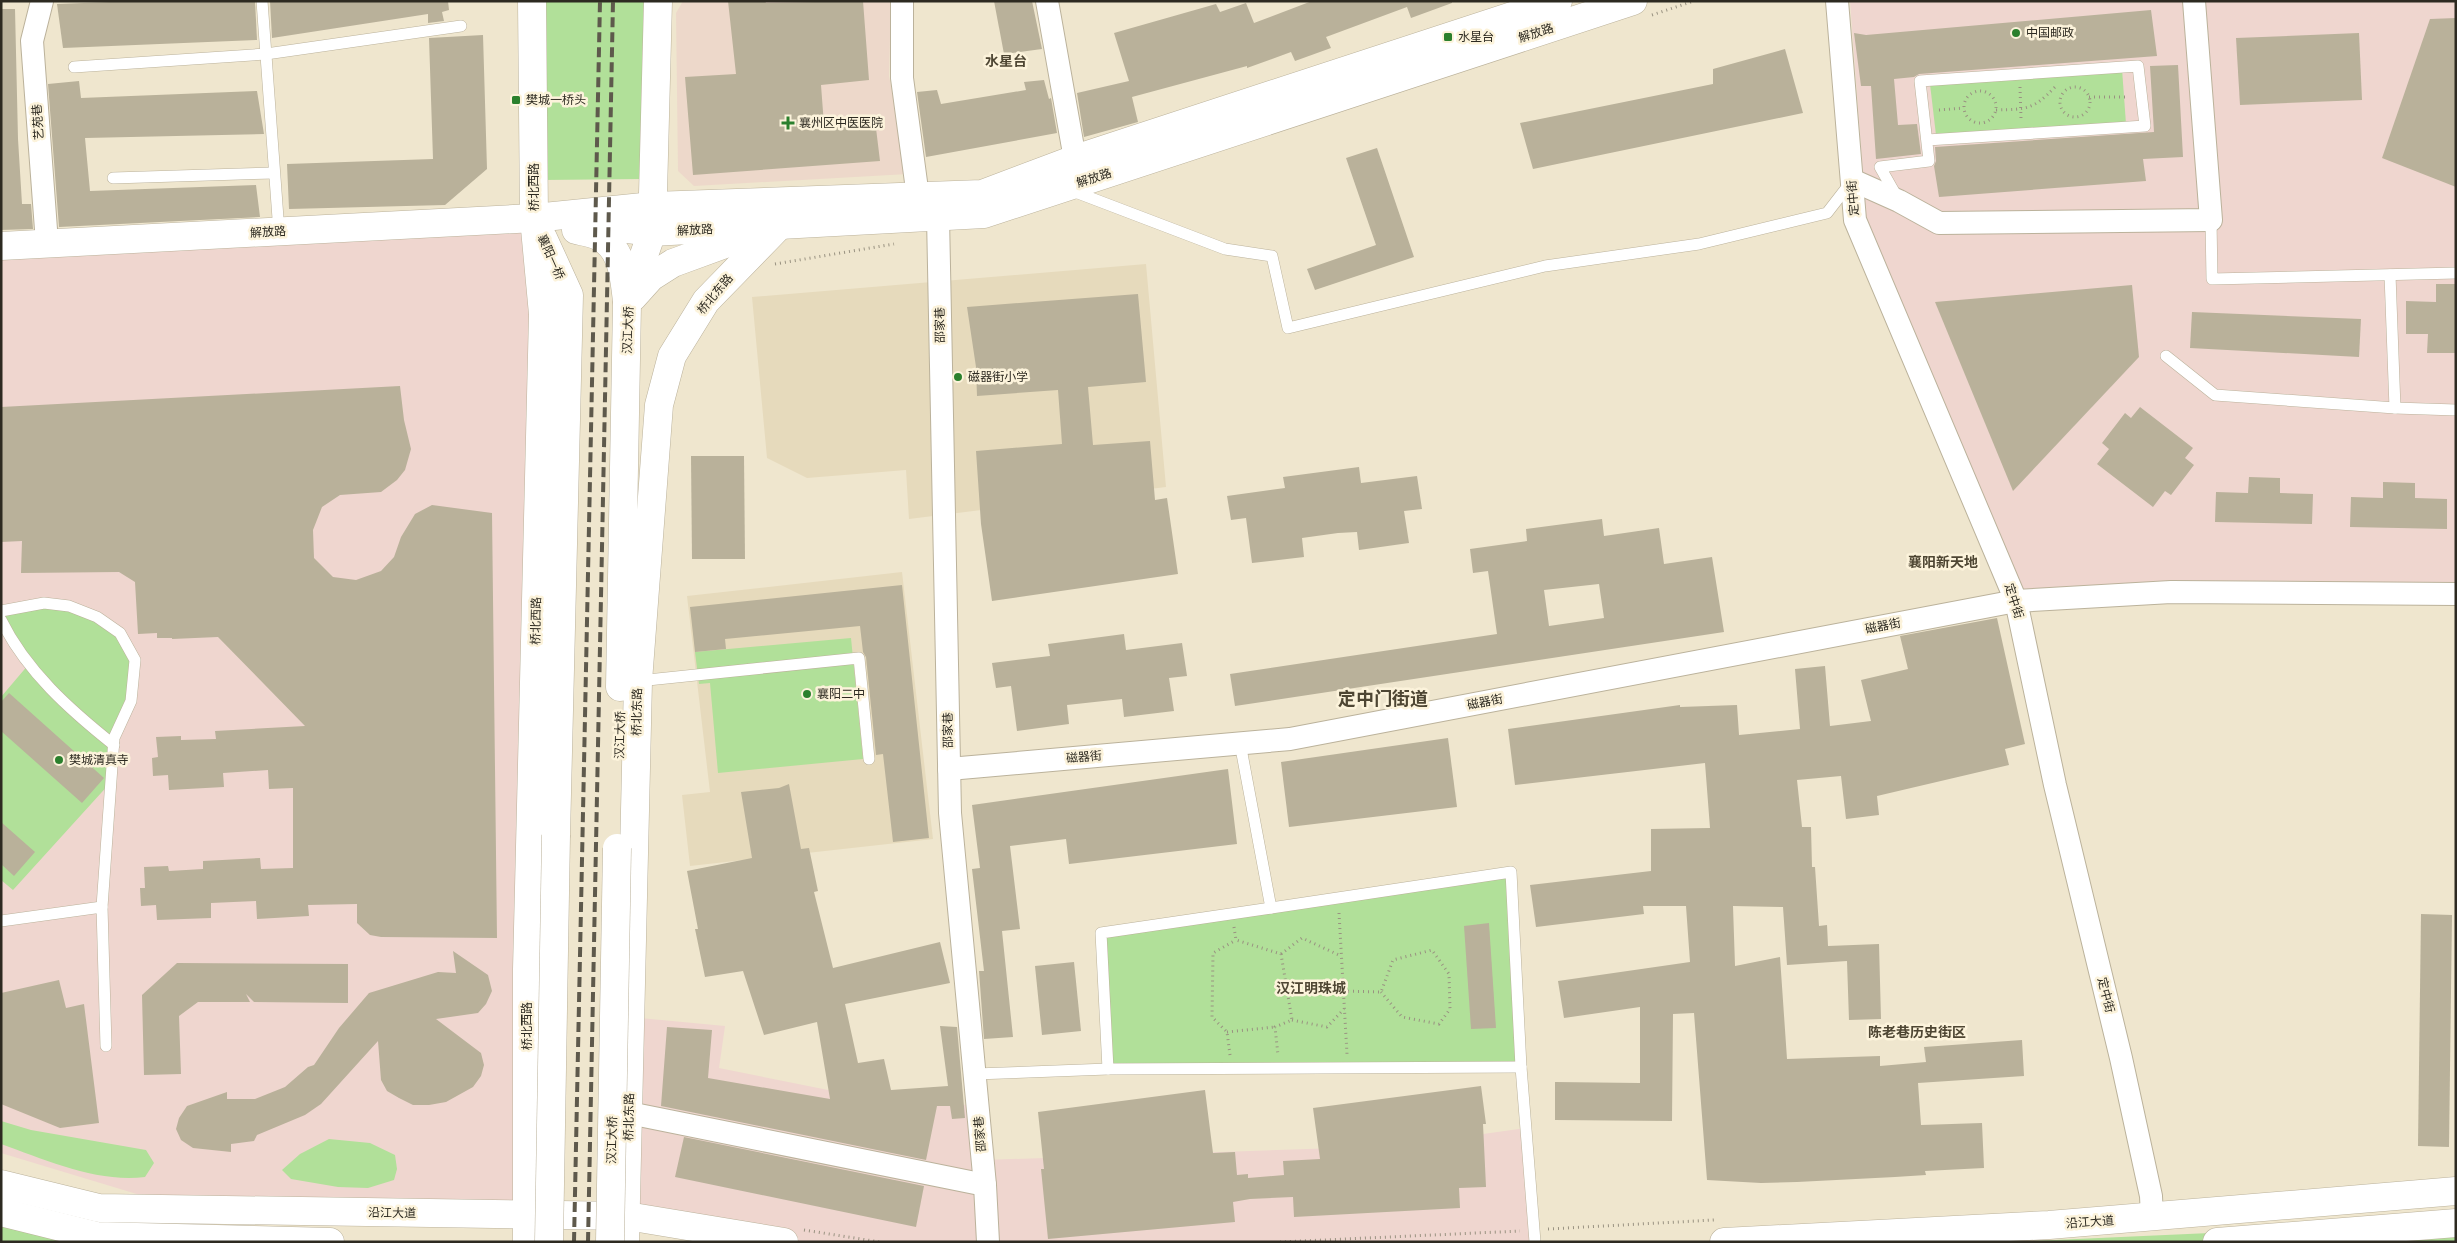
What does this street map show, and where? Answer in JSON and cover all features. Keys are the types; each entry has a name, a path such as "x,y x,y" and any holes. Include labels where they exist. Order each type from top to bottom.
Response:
{"main road":[{"name":"桥北西路","path":"527,1242 527,969 543,314 534,218 532,1"},
{"path":"653,219 658,1"},
{"name":"解放路","path":"653,219 918,197 982,194 1075,159 1558,1"},
{"name":"解放路","path":"1,246 534,218 653,219 780,225 984,214 1633,1"},
{"name":"襄阳一桥","path":"534,218 569,295 549,1242"},
{"path":"534,218 600,237 616,252 623,267 627,304"},
{"name":"汉江大桥","path":"610,1242 627,304 653,219"},
{"path":"627,304 651,277 673,263 698,252 780,225"},
{"name":"桥北东路","path":"626,1229 638,681 659,405 672,356 706,302 780,225"},
{"name":"沿江大道","path":"1,1184 108,1208 527,1215 626,1229 784,1242"},
{"name":"沿江大道","path":"1724,1242 2152,1217 2456,1191"},
{"path":"1,1212 98,1236 330,1242"},
{"path":"2217,1242 2456,1224"}],"street":[{"name":"艺苑巷","path":"42,1 32,41 47,244"},
{"path":"902,1 902,78 918,197"},
{"path":"1047,1 1075,159"},
{"name":"定中街","path":"1837,1 1855,220 2016,601 2055,785 2121,1058 2151,1196 2152,1217"},
{"path":"1852,180 1899,201 1939,223 2211,220 2194,1"},
{"name":"邵家巷","path":"938,217 950,813 985,1185 988,1242"},
{"name":"磁器街","path":"949,769 1290,739 2016,601 2171,592 2456,594"},
{"path":"629,1113 985,1185"}],"lane":[{"path":"262,1 279,232"},
{"path":"74,67 266,54 460,26"},
{"path":"1899,201 1880,167 1929,161 1926,140 1920,81 2138,66 2145,126 1926,140"},
{"path":"113,178 274,172"},
{"path":"1063,188 1225,249 1272,256 1288,328 1545,266 1700,244 1828,213 1852,180"},
{"path":"2211,220 2212,279 2456,273"},
{"path":"2390,275 2395,408"},
{"path":"2166,356 2215,396 2395,408 2456,410"},
{"path":"1,611 44,603 69,606 97,617 120,633 135,660 131,701 114,738 102,907 106,1046"},
{"path":"1,620 14,645 44,681 83,720 114,745"},
{"path":"638,681 859,658 869,758"},
{"path":"1240,743 1271,908"},
{"path":"1108,1069 1102,933 1511,872 1521,1067 1535,1242"},
{"path":"1,921 102,907"},
{"path":"975,1074 1108,1069 1521,1067"}],"path":[{"path":"1996,110 2028,109 2045,98 2071,71"},
{"path":"2020,74 2021,134"},
{"path":"2089,97 2090,107 2080,117 2066,115 2060,106 2061,96 2068,88 2079,87 2089,97 2142,97"},
{"path":"1981,91 1994,99 1996,110 1995,115 1987,122 1976,123 1967,118 1964,108 1967,98 1981,91"},
{"path":"1923,112 1964,108"},
{"path":"1338,898 1348,1068"},
{"path":"1232,914 1236,940"},
{"path":"1282,954 1302,938 1341,956"},
{"path":"1231,1059 1227,1032 1212,1018 1213,953 1236,940 1282,954"},
{"path":"1343,990 1381,992 1402,1017 1439,1024 1450,1009 1449,974 1432,950 1393,960 1381,992"},
{"path":"1282,954 1292,1020"},
{"path":"1227,1032 1275,1027 1292,1020 1327,1027 1344,1009"},
{"path":"1269,1057 1278,1057 1275,1027"}],"shaded area":[{"name":"襄州区中医医院","path":"683,1 891,1 889,76 908,174 694,186 678,171 676,13"},
{"path":"1850,1 2456,1 2456,589 2021,590 1866,216"},
{"path":"534,218 527,1201 140,1195 1,1153 1,246"},
{"name":"磁器街小学","path":"1146,264 1166,487 909,519 906,470 807,478 767,458 752,297"},
{"name":"襄阳二中","path":"902,572 933,839 690,866 682,795 710,792 687,596"},
{"path":"640,1018 725,1026 719,1068 858,1096 978,1106 983,1160 1397,1146 1526,1128 1535,1242 784,1242 639,1218"}],"green space":[{"path":"532,1 658,1 643,179 542,180"},
{"path":"2122,69 2126,124 1936,135 1930,84"},
{"path":"69,606 120,633 135,660 131,701 114,738 111,782 13,890 1,880 1,697 29,664 1,611"},
{"path":"851,638 863,759 718,773 710,683 699,684 695,652"},
{"path":"1511,872 1521,1067 1108,1069 1101,933"},
{"path":"1,1121 31,1130 146,1150 154,1163 145,1177 109,1177 72,1169 1,1144"},
{"path":"329,1139 370,1143 395,1155 397,1169 394,1180 368,1188 338,1187 291,1179 282,1170 300,1154"},
{"path":"1,1212 97,1236 330,1242 1,1242"},
{"path":"2456,1222 2456,1242 2010,1242"}],"building":[{"path":"137,1 255,1 257,40 63,48 57,4"},
{"path":"270,1 448,1 449,10 442,12 444,21 428,23 428,14 272,38"},
{"name":"襄州区中医医院","path":"728,1 765,1 766,3 863,1 869,80 821,85 824,125 875,120 880,161 693,175 685,77 736,74"},
{"path":"994,1 1032,1 1042,49 1004,54"},
{"path":"1312,1 1452,1 1452,3 1411,18 1407,7 1326,37 1331,48 1295,61 1291,52 1247,68 1247,66 1132,97 1138,122 1084,137 1077,93 1129,81 1114,33 1216,4 1220,12 1246,3 1254,23"},
{"path":"1,9 15,9 18,139 22,204 31,204 33,229 1,230"},
{"path":"2151,10 2157,56 1919,74 1914,77 1894,79 1898,125 1917,124 1921,154 1876,159 1871,86 1861,86 1854,33 1866,35"},
{"path":"2456,18 2456,187 2382,158 2430,19"},
{"path":"2359,33 2362,100 2240,105 2236,38"},
{"path":"483,35 487,169 445,205 289,209 287,164 433,159 429,38"},
{"path":"1785,49 1803,113 1533,169 1520,123 1713,84 1713,69"},
{"path":"2178,65 2183,157 2143,159 2146,181 1939,197 1934,166 1936,161 1935,147 2154,132 2150,66"},
{"path":"1044,80 1049,99 1051,98 1057,133 926,157 917,92 937,90 941,104 1026,90 1024,82"},
{"path":"79,81 81,98 257,91 264,134 85,138 90,191 256,185 260,217 59,227 48,84"},
{"path":"1377,148 1414,257 1315,290 1307,269 1376,245 1346,158"},
{"path":"2436,284 2456,284 2456,353 2427,353 2428,334 2406,334 2406,301 2436,302"},
{"path":"2132,285 2139,357 2013,491 1935,302"},
{"path":"1138,294 1146,382 1088,387 1093,445 1150,441 1155,500 1167,498 1178,574 992,601 981,524 976,451 1062,444 1058,390 977,396 976,367 967,307"},
{"path":"2192,312 2361,319 2359,357 2190,348"},
{"path":"400,386 404,420 411,449 405,470 397,480 381,492 340,495 322,507 313,530 314,558 333,577 356,580 381,571 394,557 401,537 415,514 432,505 492,513 497,938 381,937 370,935 357,923 357,904 308,905 309,916 257,919 256,901 211,903 211,918 157,920 156,905 141,906 140,888 145,888 144,867 168,866 169,871 203,869 203,861 260,858 261,869 293,868 293,788 269,789 268,770 223,773 224,787 169,790 168,775 153,776 152,758 158,757 156,737 181,736 181,740 216,739 215,731 305,726 218,637 172,639 157,638 157,633 138,634 135,582 119,572 21,573 22,541 1,542 1,407"},
{"path":"2140,407 2193,448 2185,458 2194,465 2171,495 2165,491 2153,507 2097,464 2109,449 2102,443 2125,413 2131,418"},
{"path":"691,456 744,456 745,559 692,559"},
{"path":"1359,467 1361,483 1417,476 1422,509 1404,511 1409,543 1359,550 1357,532 1338,533 1302,538 1304,557 1252,563 1246,518 1231,520 1227,496 1285,488 1283,477"},
{"path":"2249,477 2280,478 2280,493 2313,494 2312,524 2215,522 2216,492 2248,493"},
{"path":"2383,482 2415,483 2415,498 2447,499 2447,529 2350,527 2351,497 2383,498"},
{"path":"1602,519 1604,536 1659,528 1664,564 1712,557 1724,632 1235,706 1230,674 1497,634 1488,571 1473,573 1470,549 1527,541 1526,529","holes":["1599,584 1604,618 1549,626 1544,590"]},
{"path":"902,585 929,838 893,842 883,754 876,755 866,657 863,652 860,626 725,639 726,649 695,652 690,607"},
{"path":"1997,618 2025,744 2005,749 2009,765 1877,796 1879,815 1846,819 1841,776 1797,780 1802,827 1811,827 1812,867 1815,867 1819,926 1827,925 1828,946 1879,944 1881,1019 1849,1020 1847,961 1787,965 1783,907 1733,906 1735,966 1780,957 1787,1059 1880,1056 1880,1066 1926,1062 1924,1047 2022,1040 2024,1076 1918,1083 1921,1125 1982,1123 1984,1168 1925,1171 1926,1175 1797,1182 1761,1183 1707,1180 1694,1013 1673,1014 1672,1121 1555,1120 1555,1082 1640,1083 1640,1007 1564,1018 1558,981 1690,962 1686,906 1643,906 1644,914 1536,927 1530,885 1651,871 1651,829 1710,828 1705,763 1515,785 1508,729 1680,705 1680,707 1737,705 1739,735 1800,729 1795,669 1825,666 1830,726 1871,721 1861,680 1908,669 1900,636"},
{"path":"1124,634 1126,650 1182,643 1187,676 1169,678 1174,711 1124,717 1122,699 1067,705 1069,724 1017,731 1011,686 996,688 992,663 1050,656 1048,644"},
{"name":"樊城清真寺","path":"9,693 104,778 82,803 1,731 1,702"},
{"path":"1448,738 1457,807 1289,827 1281,762"},
{"path":"1228,769 1237,844 1069,864 1066,839 1010,846 1020,929 1002,931 1013,1037 984,1039 979,971 984,971 972,869 980,868 972,805"},
{"path":"789,784 801,849 809,848 818,891 814,892 833,968 940,942 950,983 845,1004 858,1063 884,1059 891,1090 948,1086 940,1026 957,1027 965,1118 952,1119 950,1106 937,1106 926,1160 661,1106 667,1027 712,1030 708,1078 830,1099 817,1022 764,1035 743,971 705,977 695,929 698,929 687,871 752,858 741,792 779,788"},
{"path":"1,822 35,852 14,876 1,864"},
{"path":"2421,914 2452,915 2449,1147 2418,1146"},
{"path":"1489,923 1496,1028 1471,1029 1464,926"},
{"path":"453,951 488,975 492,991 486,1004 478,1013 436,1019 481,1053 484,1065 481,1076 473,1087 446,1102 413,1105 387,1091 381,1080 378,1041 321,1104 305,1115 257,1135 254,1141 231,1144 231,1152 193,1148 181,1140 176,1129 179,1118 187,1106 227,1092 227,1099 255,1099 285,1087 308,1067 314,1065 339,1028 369,993 438,972 456,973"},
{"path":"1074,962 1081,1031 1042,1035 1035,966"},
{"path":"177,963 348,964 348,1003 254,1002 246,994 250,1002 198,1002 179,1016 181,1074 144,1075 142,995"},
{"path":"59,980 66,1008 84,1004 99,1123 60,1128 1,1104 1,993"},
{"path":"1481,1086 1486,1124 1483,1124 1486,1187 1459,1188 1460,1208 1294,1217 1293,1197 1250,1199 1233,1202 1235,1222 1048,1239 1041,1169 1044,1169 1038,1112 1205,1090 1213,1153 1235,1152 1237,1175 1248,1174 1248,1178 1284,1175 1283,1161 1320,1159 1313,1108"},
{"path":"684,1137 924,1186 916,1227 675,1177"}],"railway":[{"path":"574,1242 600,1"},
{"path":"588,1242 613,1"}],"place":[{"name":"中国邮政","path":"2016,33"},
{"name":"水星台","path":"1448,37"},
{"name":"樊城一桥头","path":"516,100"},
{"name":"襄州区中医医院","path":"788,123"},
{"name":"磁器街小学","path":"958,377"},
{"name":"襄阳二中","path":"807,694"},
{"name":"樊城清真寺","path":"59,760"}],"district":[{"name":"水星台","path":"1006,61"},
{"name":"襄阳新天地","path":"1943,562"},
{"name":"定中门街道","path":"1383,699"},
{"name":"汉江明珠城","path":"1311,988"},
{"name":"陈老巷历史街区","path":"1917,1032"}]}
